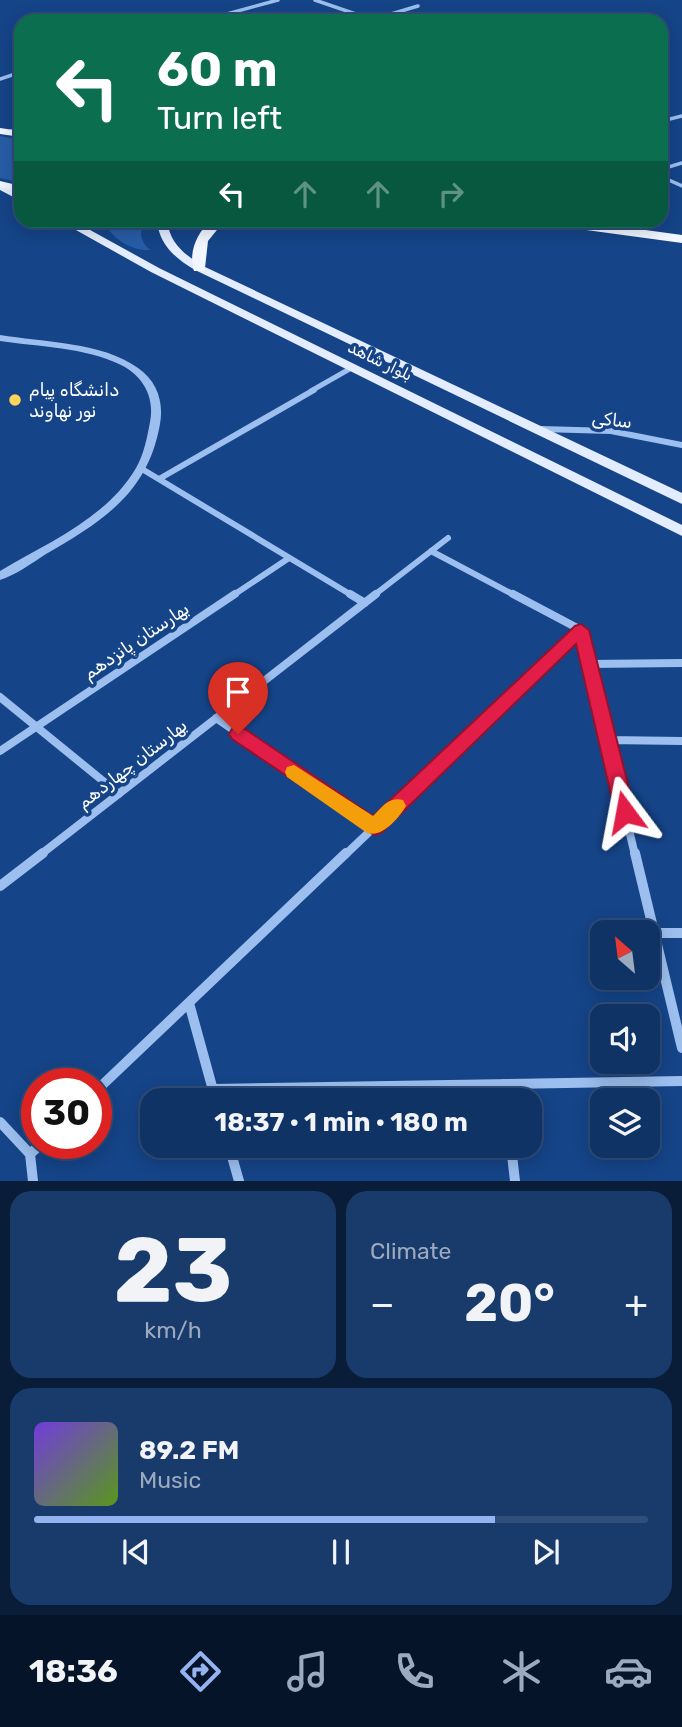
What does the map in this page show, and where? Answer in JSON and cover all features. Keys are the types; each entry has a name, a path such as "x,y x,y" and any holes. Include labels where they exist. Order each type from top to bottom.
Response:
{"highway":[{"path":"200,268 198,251 202,236 210,228"},
{"path":"601,228 682,239"}],"main road":[{"name":"بلوار شاهد","path":"78,228 155,270 682,531"},
{"name":"بلوار شاهد","path":"163,228 166,242 174,251 200,268 682,499"}],"street":[{"path":"226,14 278,0"},
{"path":"315,0 353,14"},
{"path":"393,14 418,6"},
{"path":"229,13 235,14"},
{"path":"0,338 110,357 140,374 151,387 159,406 142,469 131,485 97,517 0,576"},
{"path":"159,479 353,367"},
{"name":"ساکی","path":"537,429 611,431 682,445"},
{"path":"142,469 365,603"},
{"name":"بهارستان چهاردهم","path":"0,886 448,538"},
{"path":"431,551 581,630 651,920"},
{"name":"بهارستان پانزدهم","path":"0,751 289,558"},
{"path":"112,1076 581,630"},
{"path":"589,664 682,663"},
{"path":"0,697 119,794"},
{"path":"216,718 374,827"},
{"path":"608,740 682,741"},
{"path":"660,933 682,933"},
{"path":"660,958 682,1048"},
{"path":"189,1003 212,1088"},
{"path":"399,1088 682,1081"},
{"path":"505,1084 505,1088"},
{"path":"0,1122 21,1144"},
{"path":"232,1158 239,1181"},
{"path":"512,1158 515,1181"},
{"path":"31,1159 33,1181"}],"shaded area":[{"path":"0,136 14,139 14,181 0,178"},
{"path":"108,228 141,228 141,237 150,250 129,246"}],"slow traffic":[{"path":"294,772 374,827 396,806"}],"place":[{"name":"دانشگاه پیام نور نهاوند","path":"15,400"}],"route":[{"path":"238,734 374,827 581,630 625,812"}]}
